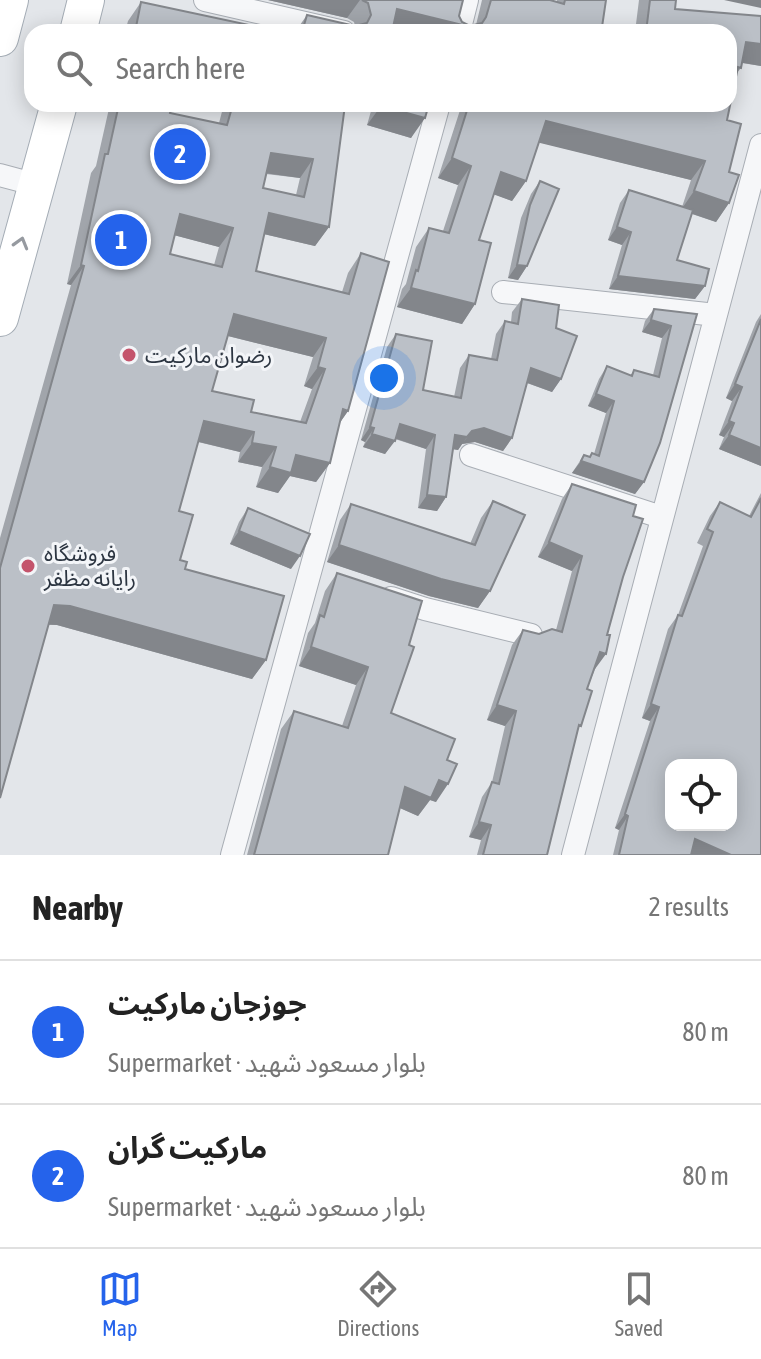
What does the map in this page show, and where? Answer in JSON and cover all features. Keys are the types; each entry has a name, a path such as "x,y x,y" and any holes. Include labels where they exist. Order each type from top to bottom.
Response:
{"main road":[{"path":"0,38 10,0"},
{"path":"80,24 86,0"},
{"path":"0,318 57,112"}],"street":[{"path":"205,0 309,24"},
{"path":"461,24 467,0"},
{"path":"232,855 317,574 437,112"},
{"path":"573,855 761,145"},
{"path":"0,175 37,185"},
{"path":"503,292 716,315"},
{"path":"471,455 661,517"},
{"path":"368,590 425,609 531,635"}],"building":[{"path":"362,0 463,0 459,16 466,24 397,9 394,24 363,24 371,15 368,3"},
{"path":"491,0 550,0 564,4 565,0 606,0 602,24 478,24 486,17"},
{"path":"650,0 676,0 675,9 761,16 761,44 746,42 741,68 738,67 737,72 737,24 647,24"},
{"path":"141,2 244,24 137,24"},
{"path":"307,15 346,24 304,24"},
{"path":"117,112 170,112 227,125 231,112 344,112 329,227 269,213 256,271 349,294 361,253 389,262 348,411 343,409 330,463 296,455 291,473 270,467 276,447 252,443 254,432 204,421 179,511 193,515 180,560 187,562 185,569 284,596 266,660 70,606 54,605 0,798 0,568 84,266 81,265 105,154 108,154","holes":["271,153 313,159 304,197 263,188","180,214 233,228 222,267 170,254","234,314 326,338 318,367 325,369 306,423 251,412 254,400 212,391"]},
{"path":"403,112 427,112 425,118"},
{"path":"466,112 729,112 727,120 741,124 729,172 739,175 729,203 694,191 705,161 546,121 526,181 501,172 479,240 491,243 475,304 411,288 429,228 449,233 471,166 452,158"},
{"path":"540,181 559,189 527,266 517,265 530,205"},
{"path":"629,190 693,210 677,260 709,269 705,286 618,276 631,232 617,227"},
{"path":"522,299 559,305 556,328 577,336 561,379 531,368 512,438 484,428 472,431 467,437 455,435 446,497 427,495 435,435 400,424 395,441 372,434 374,428 370,427 396,334 432,341 423,390 461,398 469,355 497,360 505,321 518,324"},
{"path":"654,309 697,314 660,443 644,482 581,461 584,455 590,457 592,453 599,456 614,401 596,394 607,366 632,376 634,370 659,377 671,326 651,320"},
{"path":"761,319 761,448 729,435 734,423 729,421 742,387 735,384"},
{"path":"572,484 636,505 633,516 643,519 607,635 610,635 606,654 600,652 587,689 592,691 579,725 547,855 483,855 491,825 479,822 492,782 499,784 516,711 497,705 523,630 539,634 552,629 562,632 582,556 549,542"},
{"path":"761,498 761,855 731,855 695,839 691,855 619,855 628,816 625,814 659,707 651,704 678,615 682,616 713,532 707,529 720,502 751,517"},
{"path":"493,501 525,515 490,591 441,579 339,545 351,504 475,545"},
{"path":"248,508 310,534 300,556 239,531"},
{"path":"337,573 422,601 409,645 414,647 391,713 455,739 447,760 457,764 448,784 439,780 431,798 405,787 388,855 254,855 294,711 348,728 368,667 311,647"}],"place":[{"name":"مارکیت گران","path":"180,154"},
{"name":"جوزجان مارکیت","path":"121,240"},
{"name":"رضوان مارکیت","path":"129,355"},
{"name":"فروشگاه رایانه مظفر","path":"28,566"}]}
